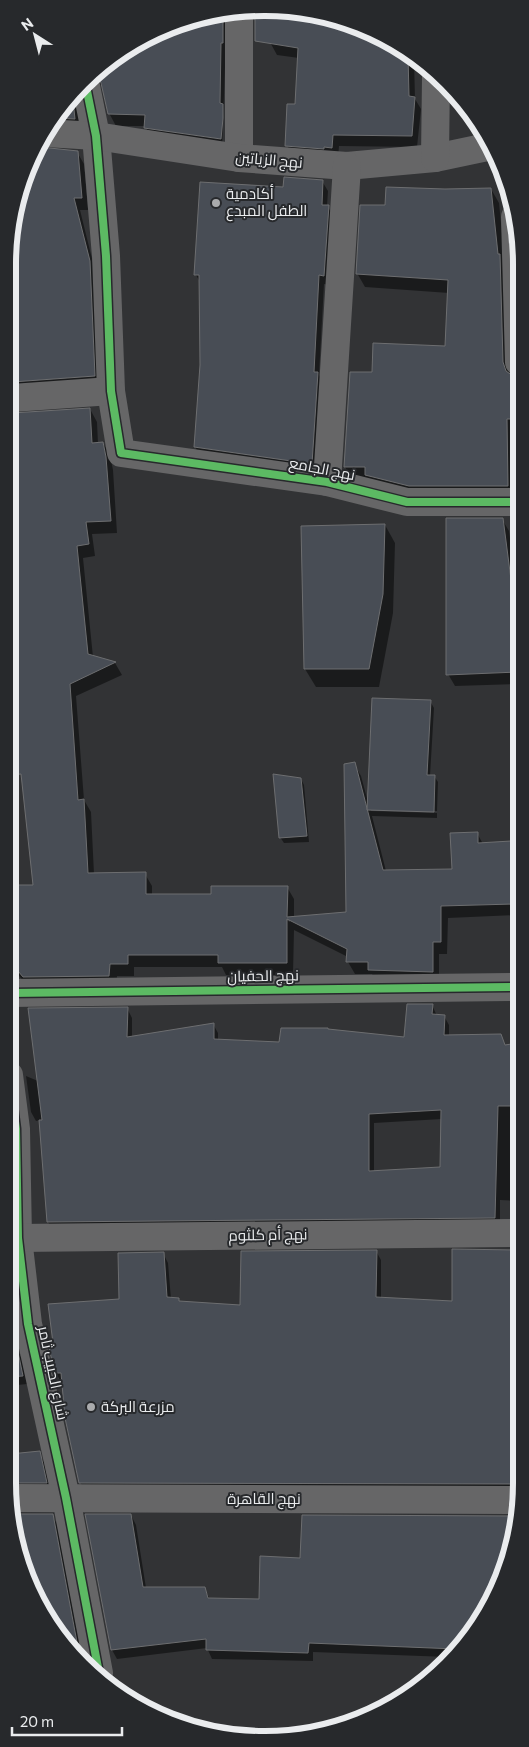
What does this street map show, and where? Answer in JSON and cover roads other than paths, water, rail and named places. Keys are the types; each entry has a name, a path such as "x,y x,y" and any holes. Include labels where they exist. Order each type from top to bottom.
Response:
{"street":[{"path":"239,18 239,158"},
{"path":"435,158 436,85"},
{"path":"16,398 111,391 106,256 96,136 87,91"},
{"name":"نهج الزياتين","path":"54,133 96,136 239,158 347,166 435,158 483,148"},
{"path":"327,482 347,166"},
{"name":"نهج الجامع","path":"111,391 121,453 327,482 407,502 513,502"},
{"name":"نهج الحفيان","path":"16,993 513,987"},
{"name":"شارع الحبيب ثامر","path":"16,1202 18,1238 28,1324 66,1498 92,1661"},
{"name":"نهج أم كلثوم","path":"18,1238 513,1233"},
{"name":"نهج القاهرة","path":"17,1498 512,1500"}],"place":[{"name":"أكادمية الطفل المبدع","path":"216,203"},
{"name":"مزرعة البركة","path":"91,1407"}]}
